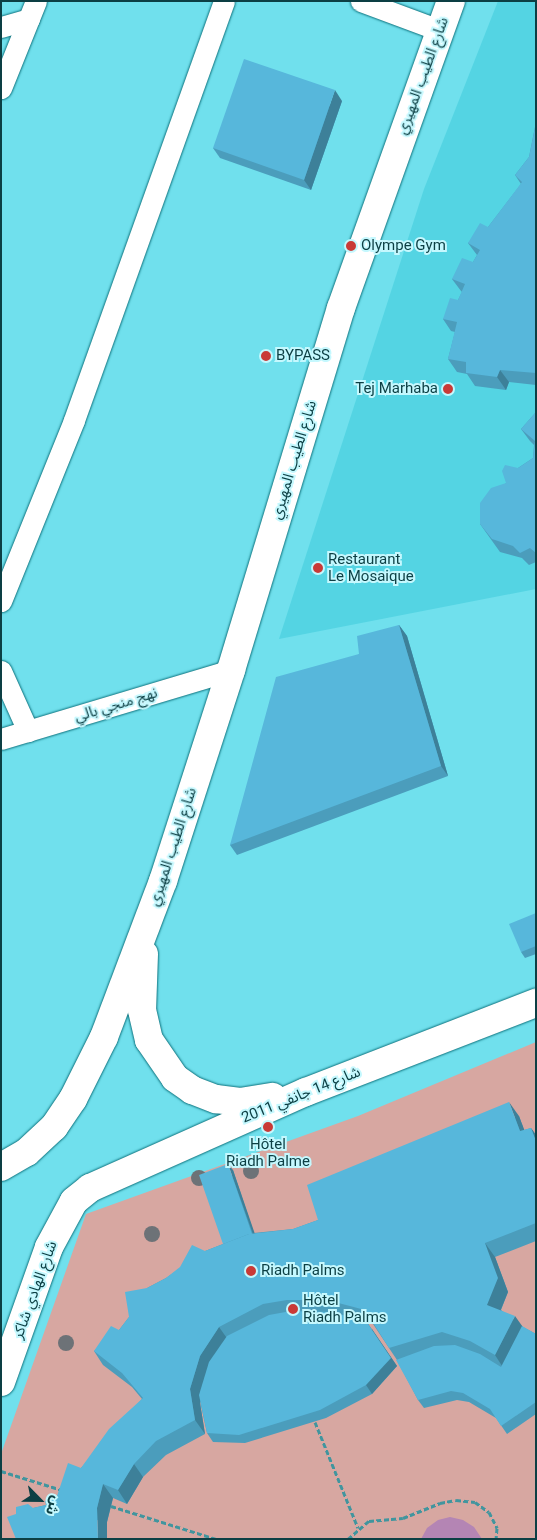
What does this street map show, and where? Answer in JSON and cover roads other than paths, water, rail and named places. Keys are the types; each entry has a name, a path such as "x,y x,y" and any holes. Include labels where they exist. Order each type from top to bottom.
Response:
{"main road":[{"name":"شارع الطيب المهيري","path":"148,922 231,670 341,308 451,1"},
{"path":"148,922 142,1010 149,1040 175,1078 192,1090 216,1099 240,1102 306,1092"},
{"path":"1,1167 27,1152 54,1127 73,1099 104,1036 148,922"},
{"name":"شارع 14 جانفي 2011","path":"74,1202 113,1175 306,1092 536,1003"},
{"name":"شارع الهادي شاكر","path":"1,1380 49,1247 74,1202"}],"street":[{"path":"1,601 5,571 74,420 224,1"},
{"path":"360,1 440,30"},
{"path":"1,27 33,10"},
{"path":"2,83 33,10"},
{"name":"نهج منجي بالي","path":"1,739 231,670"},
{"path":"1,671 28,731"}],"place":[{"name":"Olympe Gym","path":"351,246"},
{"name":"BYPASS","path":"266,356"},
{"name":"Tej Marhaba","path":"448,389"},
{"name":"Restaurant Le Mosaique","path":"318,568"},
{"name":"Hôtel Riadh Palme","path":"268,1127"},
{"name":"Riadh Palms","path":"251,1271"},
{"name":"Hôtel Riadh Palms","path":"293,1309"}]}
